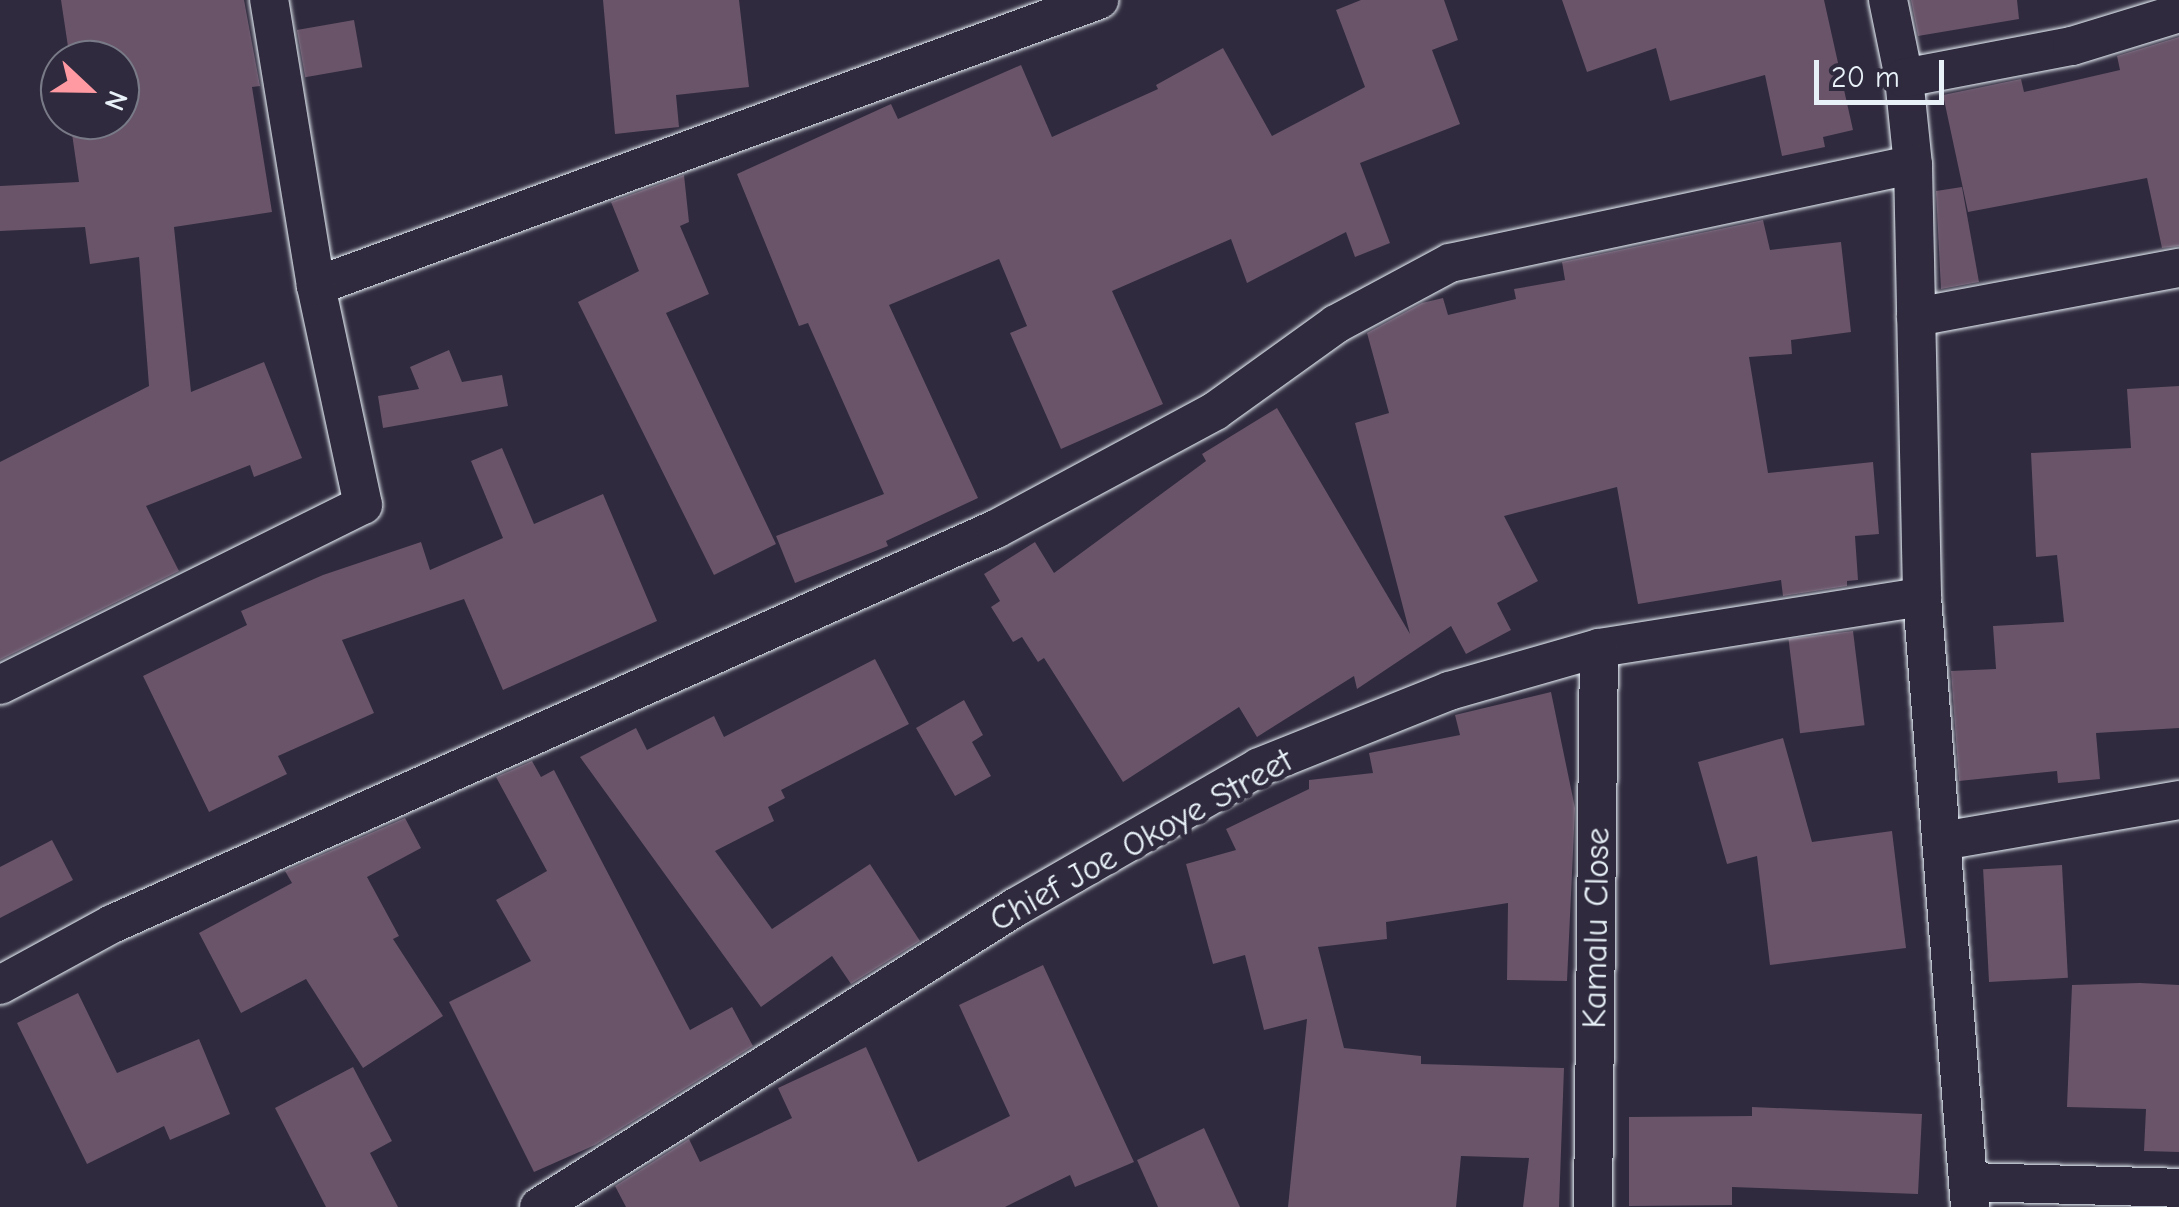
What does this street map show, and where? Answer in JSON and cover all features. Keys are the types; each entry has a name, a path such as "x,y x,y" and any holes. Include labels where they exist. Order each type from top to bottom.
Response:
{"street":[{"path":"0,684 363,505 316,286 269,0"},
{"path":"316,286 1099,0"},
{"path":"1888,0 1904,78 1913,165 1922,598 1970,1194 2179,1188"},
{"path":"1904,78 2072,46 2179,12"},
{"path":"0,985 112,924 996,529 1216,412 1336,324 1450,263 1913,165"},
{"path":"1916,317 2179,268"},
{"name":"Chief Joe Okoye Street","path":"558,1202 1016,907 1259,768 1449,691 1599,648 1922,598"},
{"name":"Kamalu Close","path":"1593,1207 1599,648"},
{"path":"1942,841 2179,800"}],"building":[{"path":"61,0 244,0 260,86 252,87 272,212 174,227 191,392 264,362 302,458 254,477 250,465 146,506 179,571 0,660 0,462 149,386 139,257 90,264 85,227 0,231 0,186 79,182 73,140 140,140 140,40 67,40"},
{"path":"603,0 739,0 749,87 676,95 679,127 615,134"},
{"path":"1361,0 1444,0 1458,40 1432,50 1460,124 1360,163 1390,243 1355,257 1346,232 1247,283 1231,239 1112,291 1163,404 1061,449 1010,333 1027,326 999,259 889,305 978,498 886,541 888,546 795,583 776,536 884,494 808,323 799,326 737,174 891,104 898,119 1021,65 1052,137 1158,89 1156,85 1223,48 1272,136 1365,87 1336,10"},
{"path":"1562,0 1824,0 1853,130 1823,137 1825,147 1782,156 1765,75 1670,101 1656,48 1587,72"},
{"path":"1911,0 2017,0 2019,19 1918,36"},
{"path":"354,20 362,67 305,77 297,30"},
{"path":"2179,37 2179,246 2162,248 2147,178 1968,212 1943,95 2021,79 2024,92 2120,70 2117,56"},
{"path":"684,175 689,222 680,226 709,294 666,313 776,544 714,575 578,302 639,271 611,202"},
{"path":"1962,187 1979,282 1941,289 1936,191"},
{"path":"1763,220 1770,250 1841,242 1851,332 1791,340 1792,354 1749,357 1768,473 1873,462 1879,534 1855,536 1858,580 1847,581 1847,586 1783,596 1781,580 1638,604 1617,487 1504,516 1538,581 1497,603 1511,630 1466,654 1451,626 1357,689 1354,676 1257,737 1239,707 1123,782 1044,658 1038,662 1022,637 1013,642 991,607 1000,601 984,574 1035,542 1054,573 1206,461 1202,454 1277,408 1410,634 1355,423 1389,413 1367,333 1422,303 1443,298 1448,315 1516,299 1514,289 1565,280 1562,262"},
{"path":"449,350 462,382 502,375 508,406 383,428 378,396 419,389 410,367"},
{"path":"2179,386 2179,728 2096,733 2100,779 2058,783 2057,771 1959,781 1951,671 1996,669 1993,626 2064,622 2057,555 2036,557 2031,453 2131,448 2127,389"},
{"path":"502,448 534,524 603,494 657,621 503,690 464,599 342,640 374,713 278,756 287,774 209,812 143,676 247,625 241,611 323,575 421,542 430,570 503,538 471,461"},
{"path":"1853,631 1865,725 1800,733 1788,639"},
{"path":"875,659 909,724 781,790 785,798 768,807 774,821 715,851 772,929 870,864 920,941 851,984 832,956 761,1007 580,757 636,728 647,750 714,716 724,737"},
{"path":"1551,692 1575,808 1567,981 1507,980 1508,903 1386,922 1387,939 1318,947 1344,1048 1421,1056 1421,1064 1564,1068 1559,1207 1523,1207 1529,1158 1461,1156 1456,1207 1288,1207 1307,1019 1264,1030 1245,955 1213,964 1186,864 1236,850 1226,829 1309,789 1309,780 1373,773 1369,753 1460,735 1455,715"},
{"path":"964,700 983,735 972,742 991,776 955,796 916,728"},
{"path":"1783,738 1812,842 1892,831 1906,948 1770,965 1757,856 1727,864 1698,762"},
{"path":"532,761 541,777 554,770 690,1030 732,1007 753,1046 595,1145 534,1172 449,1002 531,961 496,900 547,871 496,777"},
{"path":"405,818 421,848 367,877 399,936 393,939 443,1016 363,1068 306,979 241,1013 199,933 292,883 285,871"},
{"path":"52,840 73,880 0,918 0,867"},
{"path":"2062,865 2068,978 1989,982 1983,869"},
{"path":"1043,965 1134,1162 1075,1187 1070,1175 1005,1207 626,1207 615,1186 689,1139 700,1162 792,1118 778,1088 866,1047 918,1162 1010,1116 959,1005"},
{"path":"2072,985 2179,985 2179,1152 2144,1151 2146,1109 2067,1107"},
{"path":"78,993 117,1073 199,1039 230,1114 170,1140 164,1126 87,1164 17,1023"},
{"path":"353,1067 392,1141 370,1153 398,1207 326,1207 275,1108"},
{"path":"1752,1107 1922,1114 1918,1194 1732,1187 1732,1205 1629,1206 1629,1117 1752,1116"},
{"path":"1204,1128 1240,1207 1158,1207 1137,1160"}]}
